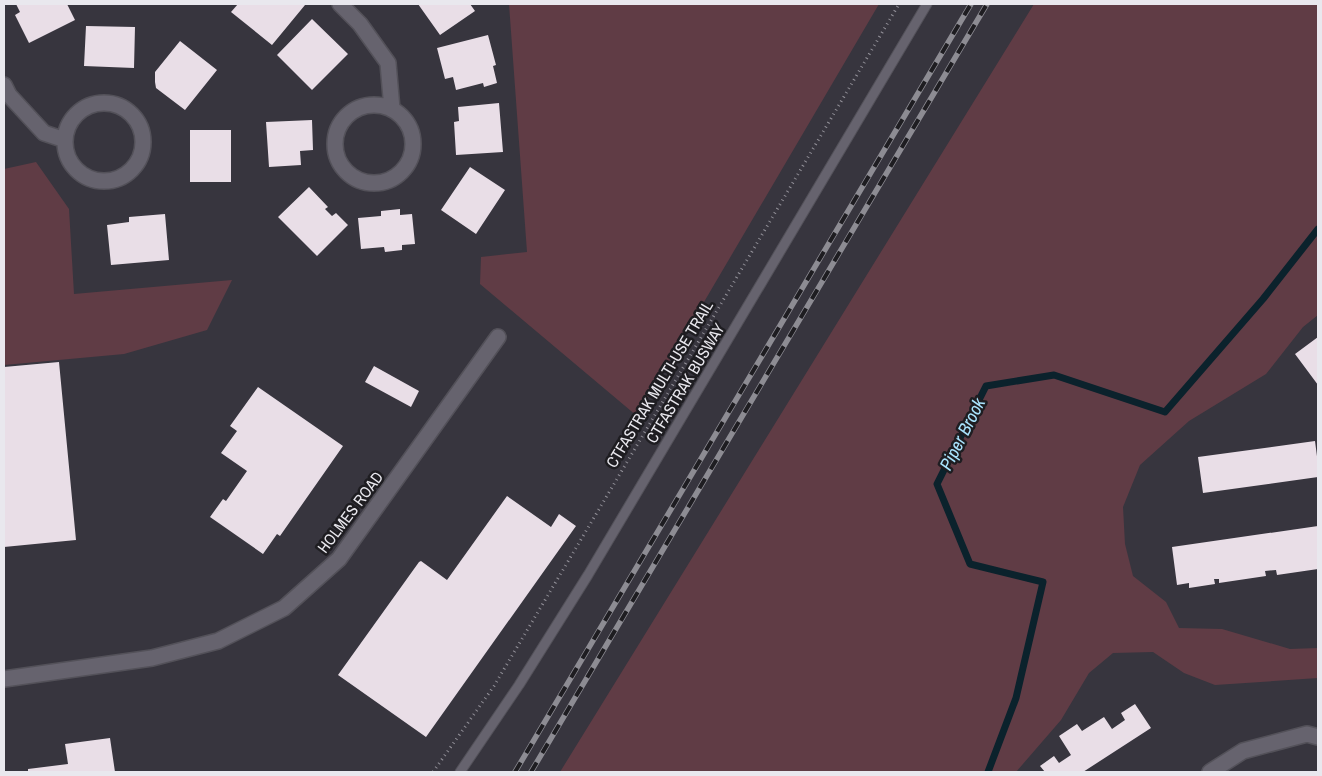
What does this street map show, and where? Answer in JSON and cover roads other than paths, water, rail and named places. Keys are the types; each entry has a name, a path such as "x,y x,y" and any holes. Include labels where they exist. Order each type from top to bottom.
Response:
{"street":[{"path":"340,4 360,24 388,64 392,109 402,116 409,126 413,138 413,151 408,163 395,177 378,183 365,182 352,177 343,168 336,156 334,143 340,124 354,110 366,105 380,105 392,109"},
{"path":"4,85 10,95 44,134 65,140"},
{"path":"103,103 122,107 132,114 139,125 143,137 142,150 137,162 129,172 118,178 106,180 93,178 81,173 72,164 66,153 65,140 68,127 74,116 84,108 103,103"},
{"name":"HOLMES ROAD","path":"4,679 152,658 218,641 284,608 339,559 498,337"},
{"path":"1210,772 1243,751 1307,734 1318,737"}],"lane":[{"name":"CTFASTRAK BUSWAY","path":"460,772 519,685 583,582 927,4"}],"waterway":[{"name":"Piper Brook","path":"988,772 1016,698 1043,582 970,564 937,484 986,386 1054,375 1165,412 1263,299 1318,229"}],"railway":[{"path":"515,772 971,4"},
{"path":"531,772 987,4"}]}
